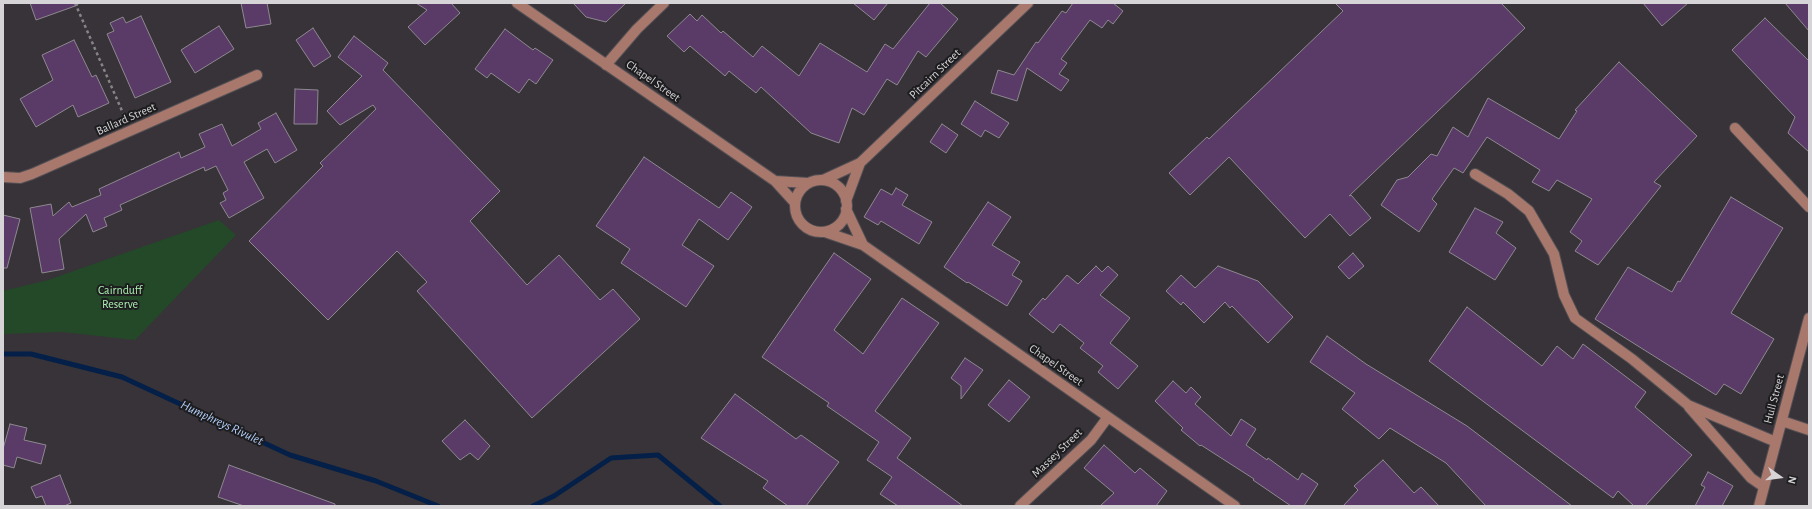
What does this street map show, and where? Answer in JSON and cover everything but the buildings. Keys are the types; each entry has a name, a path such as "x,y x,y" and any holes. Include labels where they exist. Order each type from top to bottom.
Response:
{"street":[{"name":"Chapel Street","path":"517,3 774,181 795,203"},
{"path":"606,65 637,29 664,3"},
{"name":"Pitcairn Street","path":"823,180 860,163 1028,3"},
{"name":"Ballard Street","path":"3,177 20,178 32,174 257,75"},
{"path":"1735,128 1809,207"},
{"name":"Pitcairn Street","path":"846,205 860,163"},
{"path":"1475,174 1508,194 1528,211 1554,254 1564,295 1575,318 1632,359 1688,405 1751,478 1764,487"},
{"path":"774,181 808,183 823,180 838,186 846,205 840,224 833,229 825,232 817,232 803,225 795,211 795,203 801,188 808,183"},
{"name":"Chapel Street","path":"846,205 863,245"},
{"name":"Chapel Street","path":"825,232 863,245 1235,506"},
{"name":"Hull Street","path":"1759,506 1809,318"},
{"path":"1688,405 1776,442"},
{"name":"Massey Street","path":"1020,506 1090,440 1108,417"},
{"path":"1782,421 1809,430"}],"path":[{"path":"75,3 130,131"}],"green space":[{"name":"Cairnduff Reserve","path":"219,220 236,235 135,340 62,332 3,334 3,291 48,280"}],"waterway":[{"name":"Humphreys Rivulet","path":"3,354 31,354 122,377 290,455 376,481 438,506"},
{"name":"Humphreys Rivulet","path":"533,506 554,496 611,458 658,455 720,506"}]}
